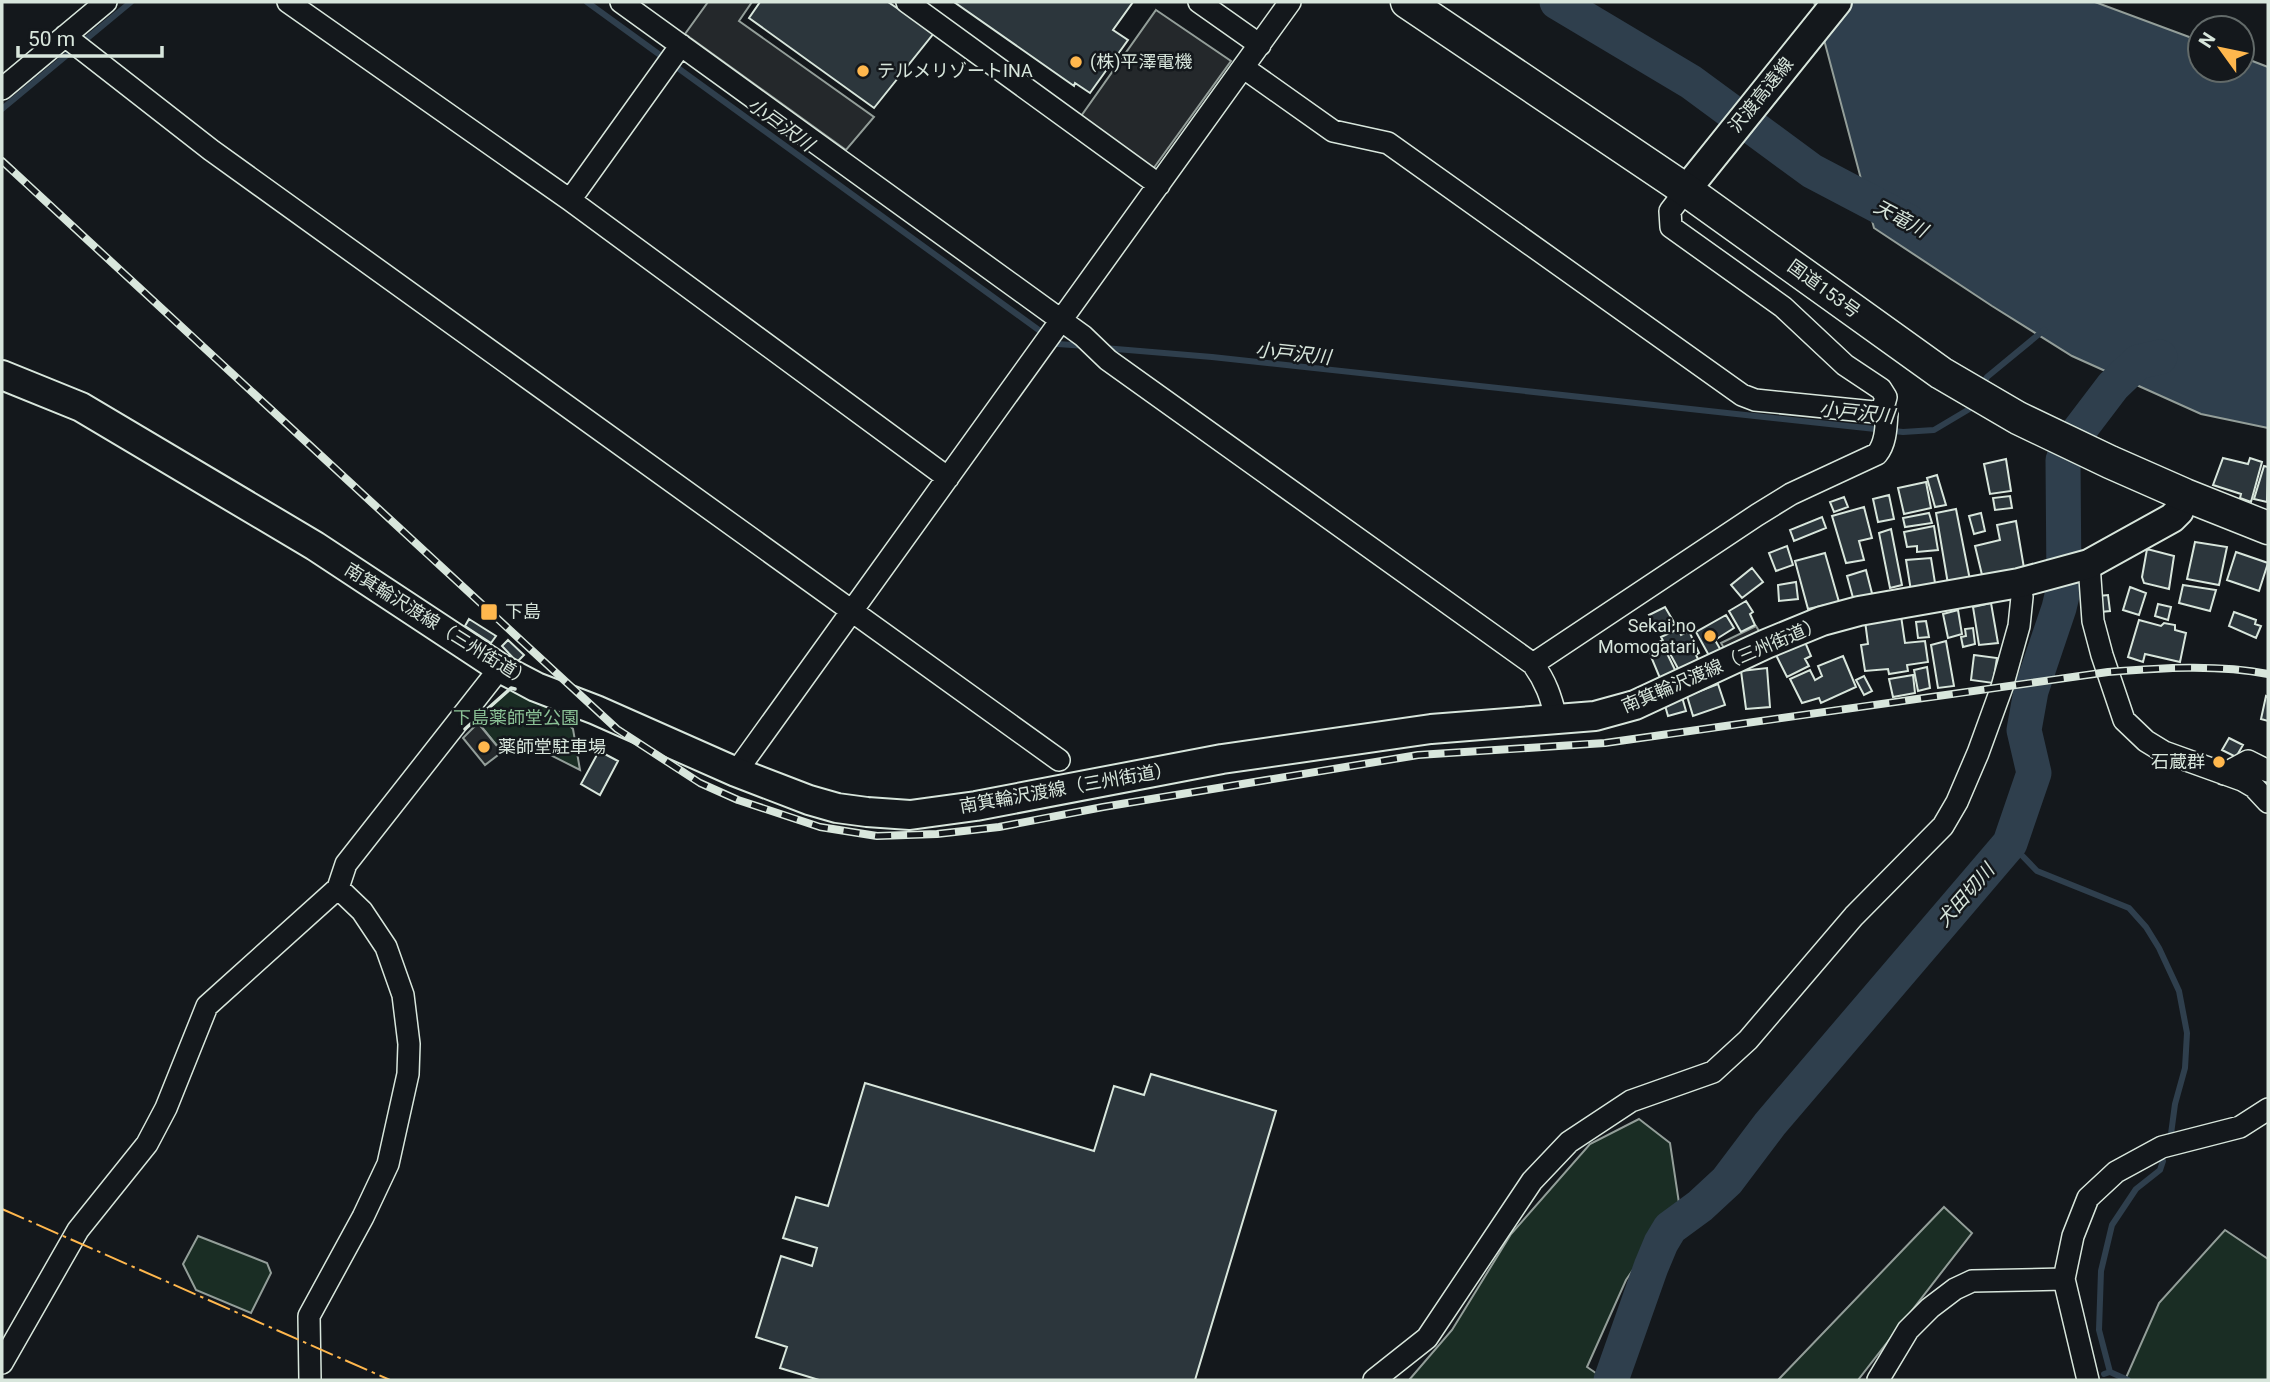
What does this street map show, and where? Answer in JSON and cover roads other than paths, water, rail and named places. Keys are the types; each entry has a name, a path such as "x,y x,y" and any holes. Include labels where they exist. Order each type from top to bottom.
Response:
{"highway":[{"name":"国道153号","path":"1407,2 1694,179 1871,323 1941,373 1996,405 2110,462 2268,528"}],"main road":[{"name":"沢渡高遠線","path":"1694,179 1837,2"},
{"name":"南箕輪沢渡線（三州街道）","path":"2,374 81,407 315,546 500,668 536,687 596,710 736,772 837,808 910,815 976,806 1222,759 1432,729 1595,716 1635,705 1822,621 1859,611 2030,580 2085,566 2172,518 2179,511 2185,495"}],"street":[{"path":"2,89 72,42 106,2"},
{"path":"288,2 570,200 948,478"},
{"path":"621,2 679,48 1058,324 1083,337 1108,360 1533,664 1551,694 1556,718"},
{"path":"907,2 1159,185"},
{"path":"1199,2 1260,44"},
{"path":"736,772 1290,2"},
{"path":"72,42 211,150 1059,760"},
{"path":"570,200 679,48"},
{"path":"1244,68 1333,131 1388,144 1742,395 1755,400 1874,412 1885,422"},
{"path":"1533,664 1757,514 1804,488 1877,454 1882,448 1886,397 1881,389 1844,365 1783,307 1671,227 1670,211 1694,179"},
{"path":"2085,566 2093,621 2124,720 2146,741 2164,752 2254,787 2268,802"},
{"path":"1374,1380 1427,1338 1532,1181 1569,1142 1631,1101 1713,1072 1748,1040 1854,916 1943,826 1967,778 2002,687 2019,626 2022,597 2030,580"},
{"path":"2,1363 78,1230 147,1144 166,1108 207,1006 338,888 346,864 500,668"},
{"path":"2224,774 2248,761 2268,771"},
{"path":"310,1380 309,1316 363,1217 388,1164 408,1074 409,1044 403,995 386,947 362,911 338,888"},
{"path":"2088,1380 2064,1279 2073,1236 2088,1198 2116,1172 2162,1147 2240,1127 2268,1109"},
{"path":"1878,1380 1908,1330 1930,1308 1955,1289 1972,1281 2064,1279"}],"water":[{"path":"1814,2 2095,2 2186,36 2186,84 2256,84 2256,62 2268,67 2268,428 2201,414 2072,356 1874,228"}],"waterway":[{"name":"小戸沢川","path":"2,109 131,2"},
{"name":"小戸沢川","path":"587,2 1058,344 1086,346"},
{"name":"天竜川","path":"1557,2 1691,82 1812,171 1909,222"},
{"name":"小戸沢川","path":"1982,386 1987,377 2044,330"},
{"name":"小戸沢川","path":"1104,348 1212,357 1903,432 1934,430 1971,408 1974,401"},
{"name":"犬田切川","path":"1611,1380 1651,1267 1670,1228 1700,1206 1727,1181 1770,1124 2010,843 2034,773 2024,730 2031,691 2064,587 2063,460 2075,436 2113,386 2138,362 2160,357"},
{"path":"2010,843 2037,871 2129,908 2146,927 2159,948 2179,991 2187,1033 2185,1068 2175,1104 2171,1134"},
{"path":"2110,1372 2099,1330 2101,1271 2112,1225 2136,1189 2160,1170 2163,1161"},
{"path":"2104,1374 2110,1372 2128,1380"}],"railway":[{"path":"2,161 617,729 700,783 738,800 820,827 877,836 937,834 999,827 1418,755 1605,743 2108,672 2209,668 2268,674"}],"place":[{"name":"(株)平澤電機","path":"1076,62"},
{"name":"テルメリゾートINA","path":"863,71"},
{"name":"下島","path":"489,612"},
{"name":"Sekai no Momogatari","path":"1710,636"},
{"name":"薬師堂駐車場","path":"484,747"},
{"name":"石蔵群","path":"2219,762"}],"park label":[{"name":"下島薬師堂公園","path":"516,718"}]}
